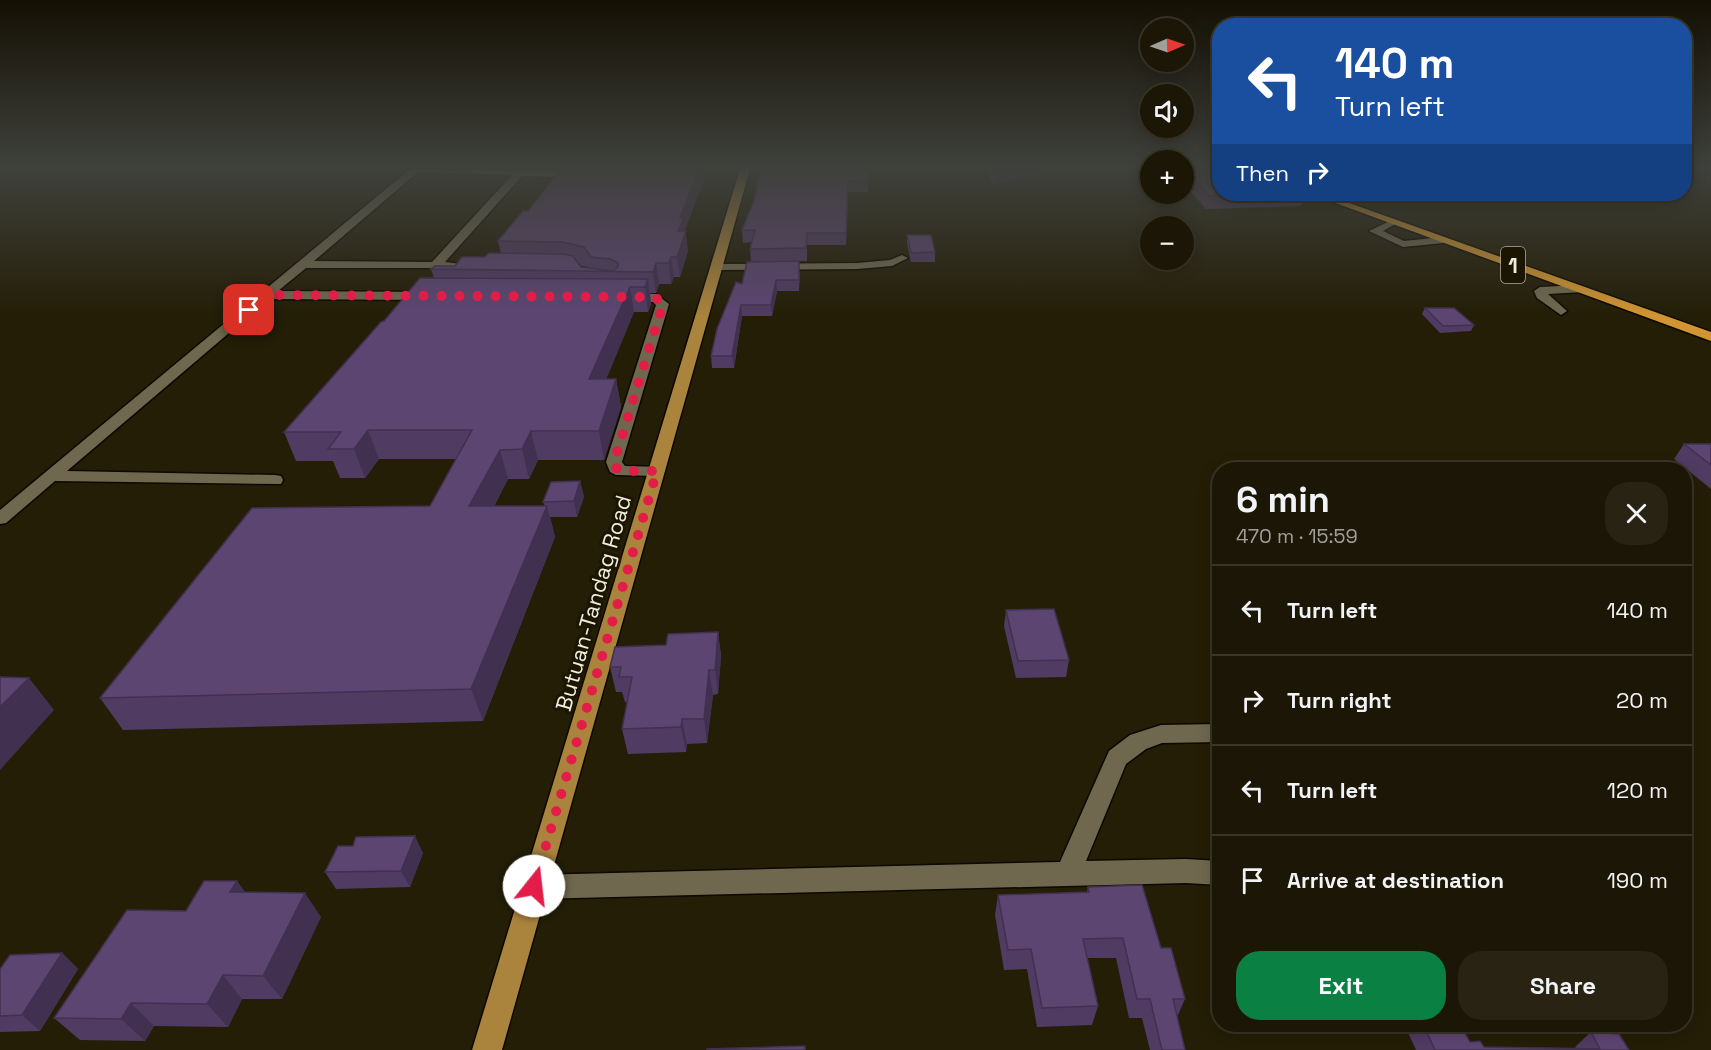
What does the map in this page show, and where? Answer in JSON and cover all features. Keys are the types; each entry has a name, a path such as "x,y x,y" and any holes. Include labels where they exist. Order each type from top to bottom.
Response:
{"highway":[{"name":"1","path":"1383,218 1711,337"}],"main road":[{"name":"Butuan-Tandag Road","path":"487,1050 730,218"}],"street":[{"path":"0,519 358,218"},
{"path":"435,266 478,218"},
{"path":"1394,222 1374,231 1403,244 1443,240"},
{"path":"716,267 868,266 892,263 902,258"},
{"path":"303,264 467,267"},
{"path":"617,288 615,297 656,298 663,304 614,462 616,468 622,471 657,471"},
{"path":"1561,311 1540,295 1540,291 1579,289"},
{"path":"267,295 446,296"},
{"path":"399,311 411,296"},
{"path":"51,476 275,480"},
{"path":"1068,874 1117,758 1138,742 1161,734 1212,733"},
{"path":"534,886 1186,871 1212,873"}],"building":[{"path":"517,218 684,218 678,231 686,231 677,257 671,257 669,263 656,263 653,272 431,269 435,266 455,266 462,257 485,257 489,253 563,254 573,256 581,267 612,271 618,267 618,263 611,259 591,257 584,247 563,242 498,241"},
{"path":"747,218 847,218 846,233 807,233 806,248 750,249 755,230 742,230"},
{"path":"907,235 931,235 935,252 911,253"},
{"path":"799,261 799,280 776,280 771,305 741,305 732,356 711,356 717,329 736,282 742,284 747,262"},
{"path":"420,278 648,279 645,287 630,287 589,379 616,379 599,431 531,431 522,449 500,450 469,506 547,506 471,689 100,698 252,508 430,506 472,430 368,430 354,449 328,449 341,432 284,432"},
{"path":"1425,308 1454,308 1474,325 1443,326"},
{"path":"1684,444 1711,444 1711,465"},
{"path":"580,481 574,501 543,502 551,482"},
{"path":"1054,609 1069,660 1018,661 1006,610"},
{"path":"718,632 715,670 709,670 704,719 682,719 681,727 622,729 632,677 619,677 621,667 610,667 615,647 666,645 668,634"},
{"path":"0,677 29,678 0,707"},
{"path":"415,836 401,871 325,872 338,846 353,846 356,837"},
{"path":"204,881 237,881 230,892 305,893 263,976 223,975 207,1004 131,1003 121,1019 54,1018 127,910 186,911"},
{"path":"1142,885 1161,948 1171,948 1185,999 1173,999 1185,1050 1162,1050 1150,999 1137,999 1123,938 1083,939 1098,1006 1042,1008 1031,949 1008,950 998,895 1089,892 1088,887"},
{"path":"62,953 22,1015 0,1016 0,969 10,955"},
{"path":"1427,1032 1464,1032 1470,1042 1480,1041 1484,1047 1600,1049 1591,1032 1619,1034 1629,1050 1435,1050"},
{"path":"805,1046 805,1050 707,1050 707,1049"}],"route":[{"path":"249,310 267,295 645,297 656,298 663,304 614,462 616,468 622,471 657,471 534,886"}]}
